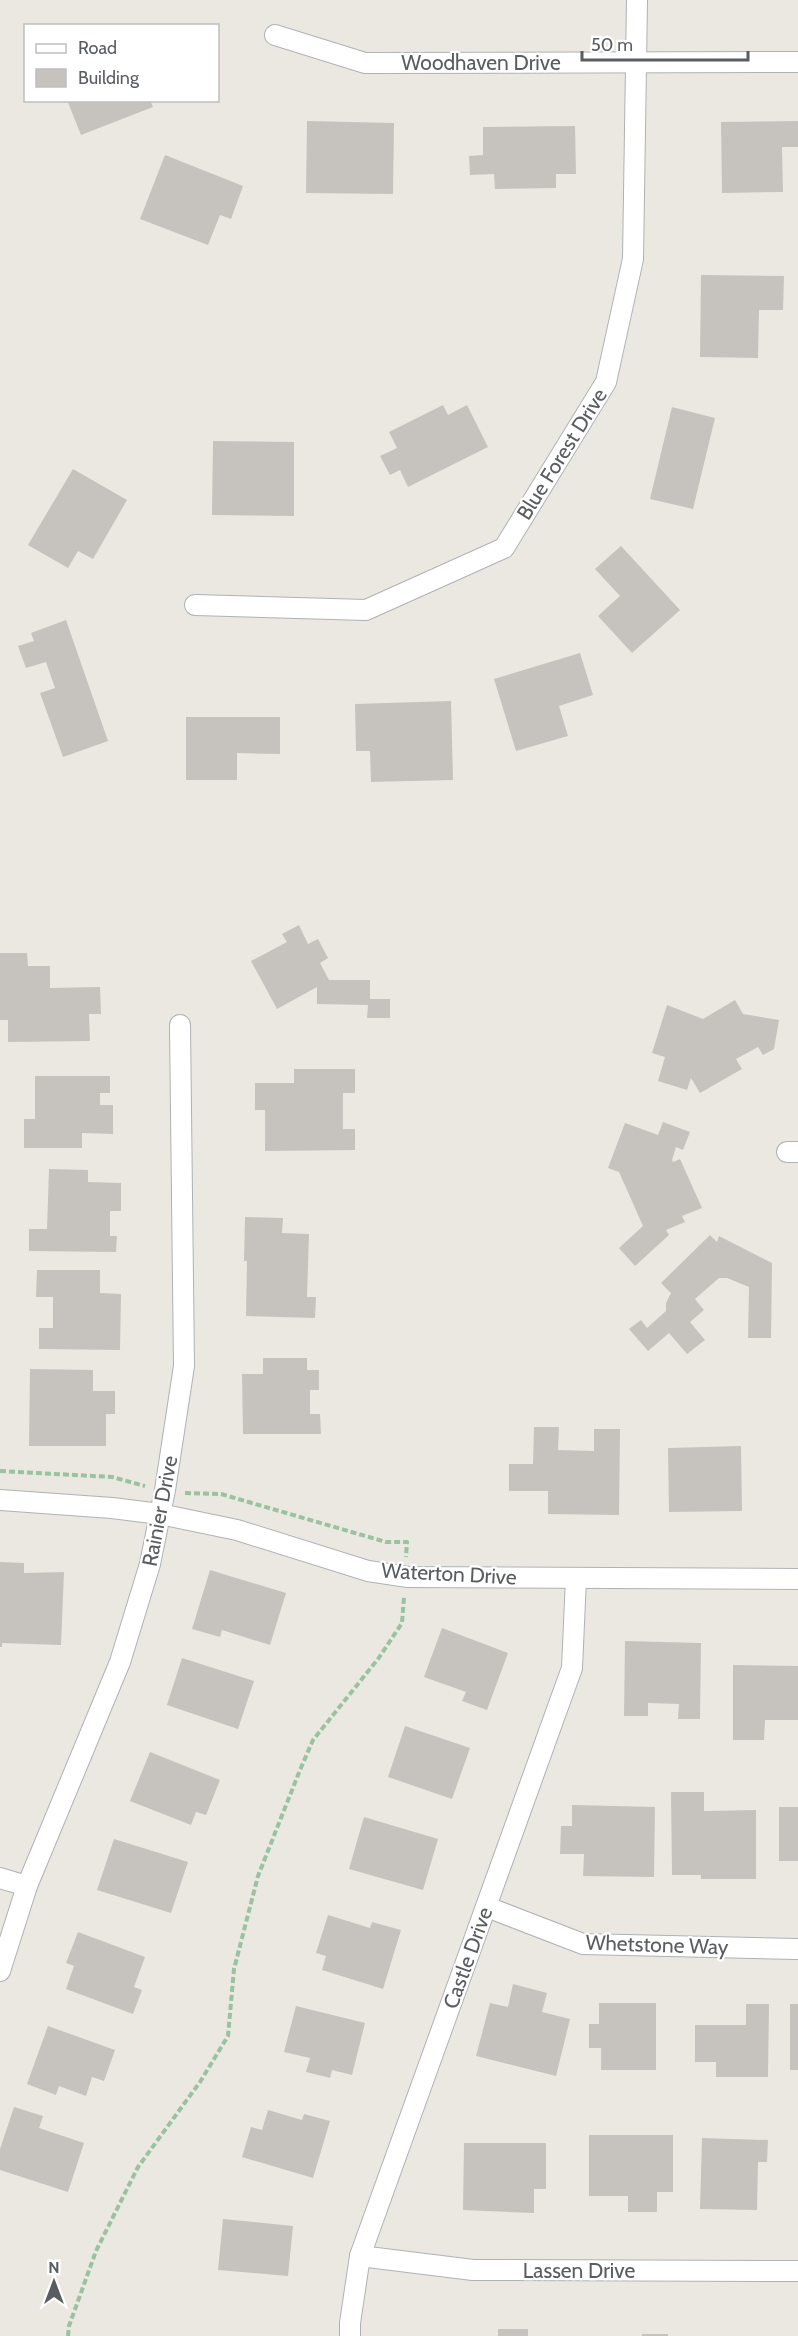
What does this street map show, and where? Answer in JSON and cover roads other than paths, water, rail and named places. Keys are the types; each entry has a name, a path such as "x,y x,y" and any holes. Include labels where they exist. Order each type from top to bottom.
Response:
{"street":[{"name":"Blue Forest Drive","path":"195,605 366,610 504,548 606,382 633,259 637,0"},
{"name":"Woodhaven Drive","path":"275,35 365,63 798,62"},
{"name":"Rainier Drive","path":"0,1971 27,1886 120,1662 150,1564 165,1490 184,1366 180,1025"},
{"name":"Waterton Drive","path":"0,1500 160,1514 237,1530 368,1570 405,1576 798,1579"},
{"name":"Castle Drive","path":"350,2336 360,2256 572,1668 576,1578"},
{"path":"0,1878 27,1886"},
{"name":"Whetstone Way","path":"487,1907 583,1944 798,1949"},
{"name":"Lassen Drive","path":"360,2256 473,2270 798,2271"}]}
